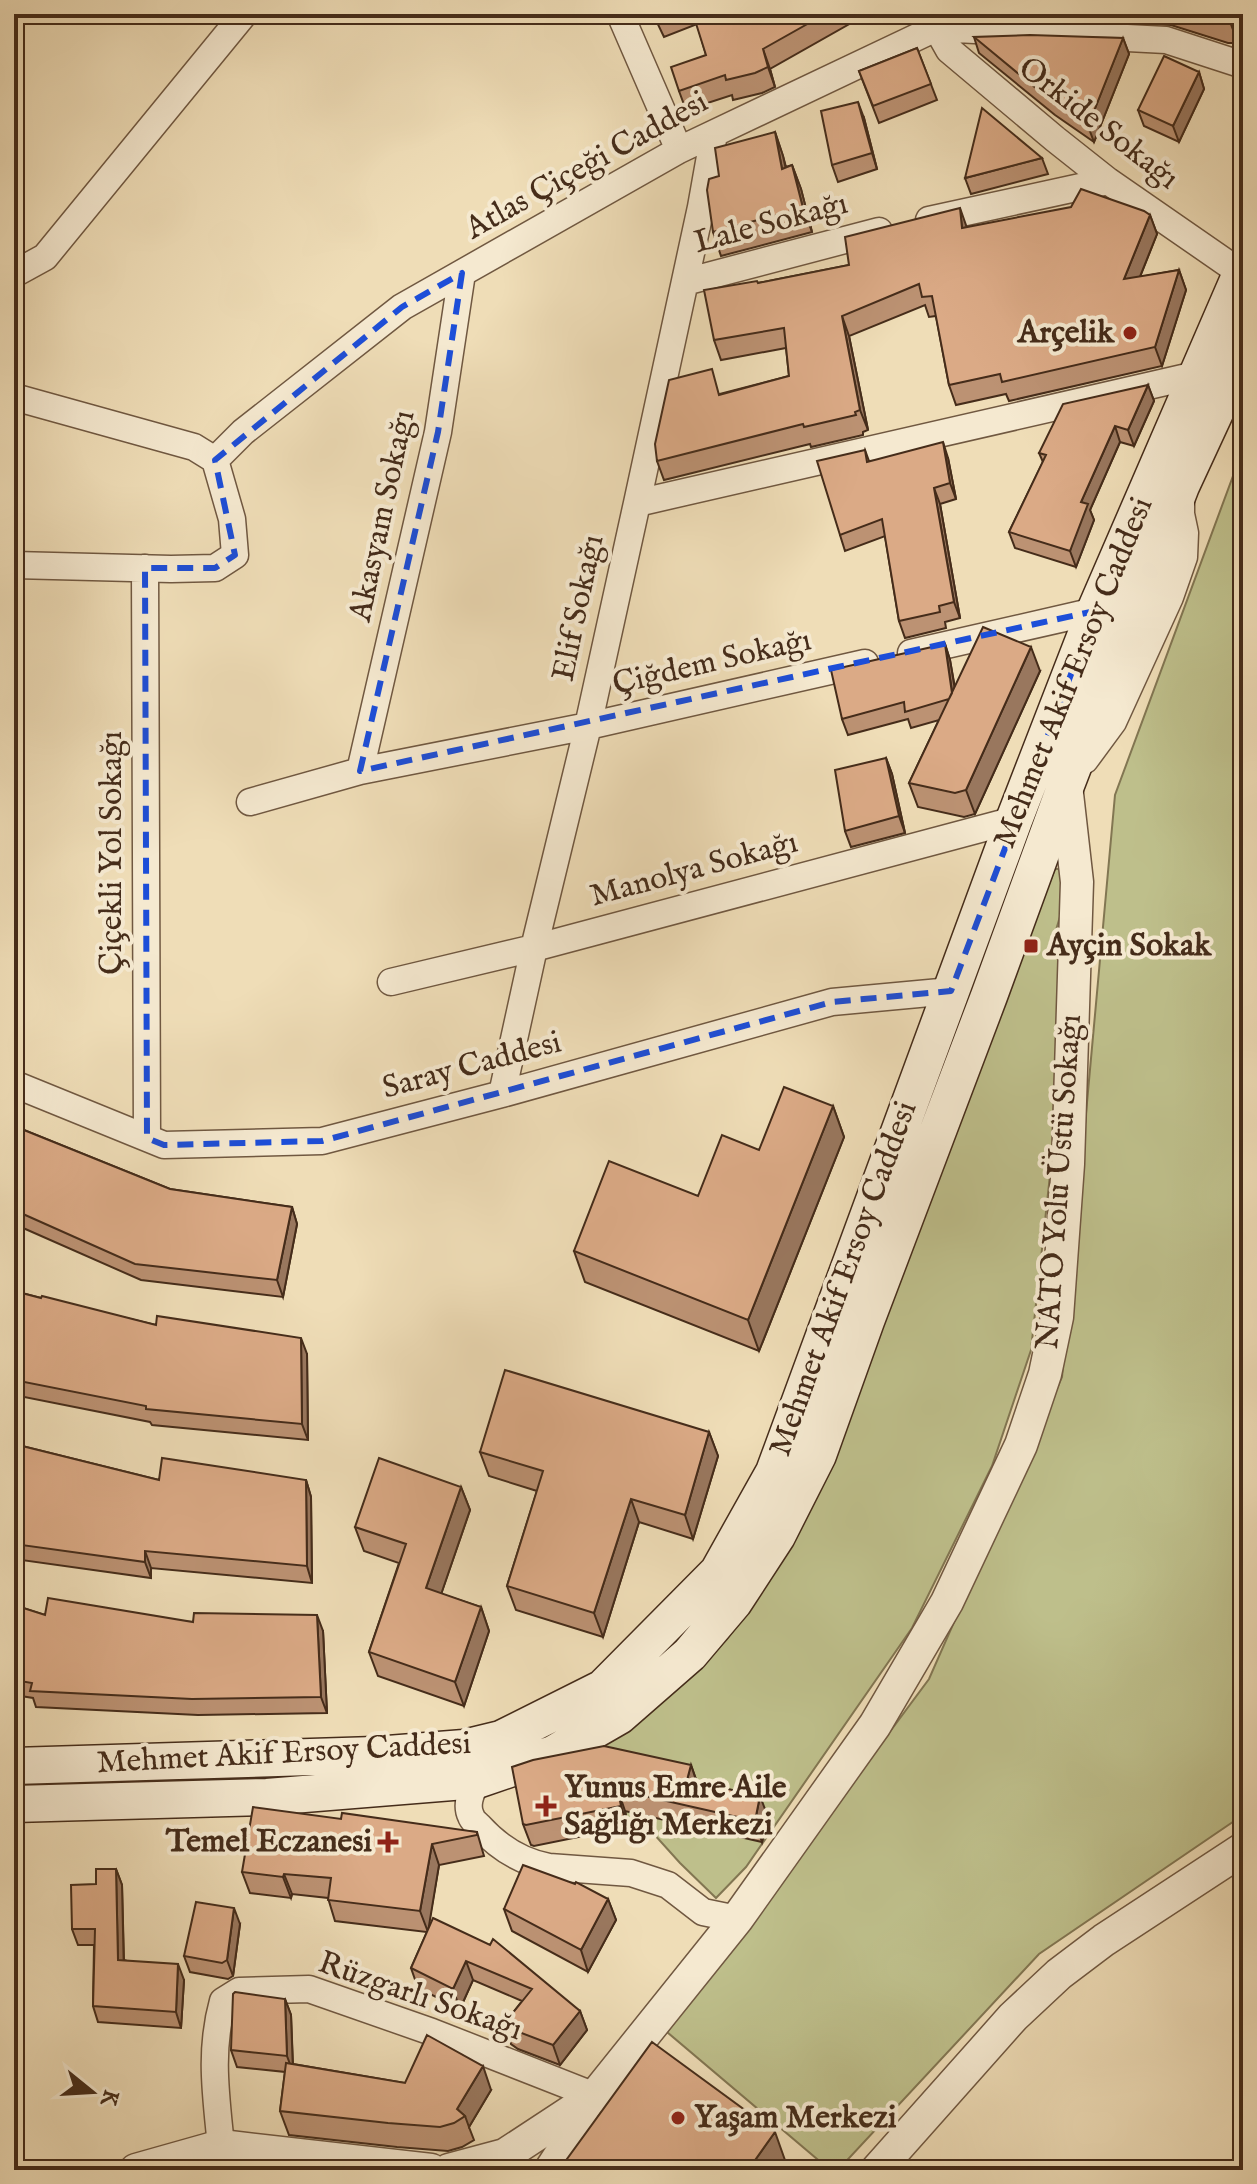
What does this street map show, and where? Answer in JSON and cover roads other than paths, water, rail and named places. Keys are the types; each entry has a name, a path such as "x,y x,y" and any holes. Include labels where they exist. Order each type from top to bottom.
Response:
{"main road":[{"name":"Mehmet Akif Ersoy Caddesi","path":"14,1804 267,1797 470,1764 553,1754 619,1716 690,1654 734,1602 769,1549 818,1455 989,996 1095,611 1242,272"},
{"name":"Mehmet Akif Ersoy Caddesi","path":"14,1766 375,1755 470,1764 501,1739 603,1688 718,1572 774,1472 1014,820 1050,779 1243,352"},
{"path":"951,991 989,996"}],"street":[{"path":"14,274 45,257 244,14"},
{"path":"620,14 679,150"},
{"name":"Atlas Çiçeği Caddesi","path":"215,460 243,432 402,307 679,150 932,21 1036,24 1166,40 1243,65"},
{"name":"Orkide Sokağı","path":"932,21 949,50 1108,181 1242,272"},
{"name":"Elif Sokağı","path":"502,1094 588,726 685,282 714,134"},
{"name":"Lale Sokağı","path":"685,282 877,231 1108,181"},
{"name":"Akasyam Sokağı","path":"360,771 438,432 462,273"},
{"path":"637,503 1196,375"},
{"path":"14,397 194,447 215,460 232,519 235,555 215,568 14,565"},
{"name":"Çiçekli Yol Sokağı","path":"145,568 147,1138"},
{"name":"Çiğdem Sokağı","path":"250,802 360,771 588,726 1095,611"},
{"name":"NATO Yolu Üstü Sokağı","path":"449,2170 505,2155 595,2096 737,1919 875,1725 947,1602 1021,1445 1045,1374 1057,1317 1068,1164 1077,882 1050,779"},
{"name":"Manolya Sokağı","path":"391,982 534,948 1014,820"},
{"name":"Saray Caddesi","path":"14,1084 164,1145 322,1141 832,1002 951,991"},
{"path":"470,1764 470,1816 504,1849 538,1865 631,1873 668,1885 703,1912 737,1919"},
{"path":"877,2170 1013,2017 1059,1974 1104,1940 1243,1849"},
{"name":"Rüzgarlı Sokağı","path":"221,2146 214,2066 216,2027 223,2001 239,1991 309,1989 432,2032 595,2096"},
{"path":"547,2170 595,2096"},
{"path":"136,2170 221,2146 431,2170"}],"place":[{"name":"Arçelik","path":"1130,333"},
{"name":"Ayçin Sokak","path":"1031,946"},
{"name":"Yunus Emre Aile Sağlığı Merkezi","path":"546,1806"},
{"name":"Temel Eczanesi","path":"388,1842"},
{"name":"Yaşam Merkezi","path":"678,2118"}]}
